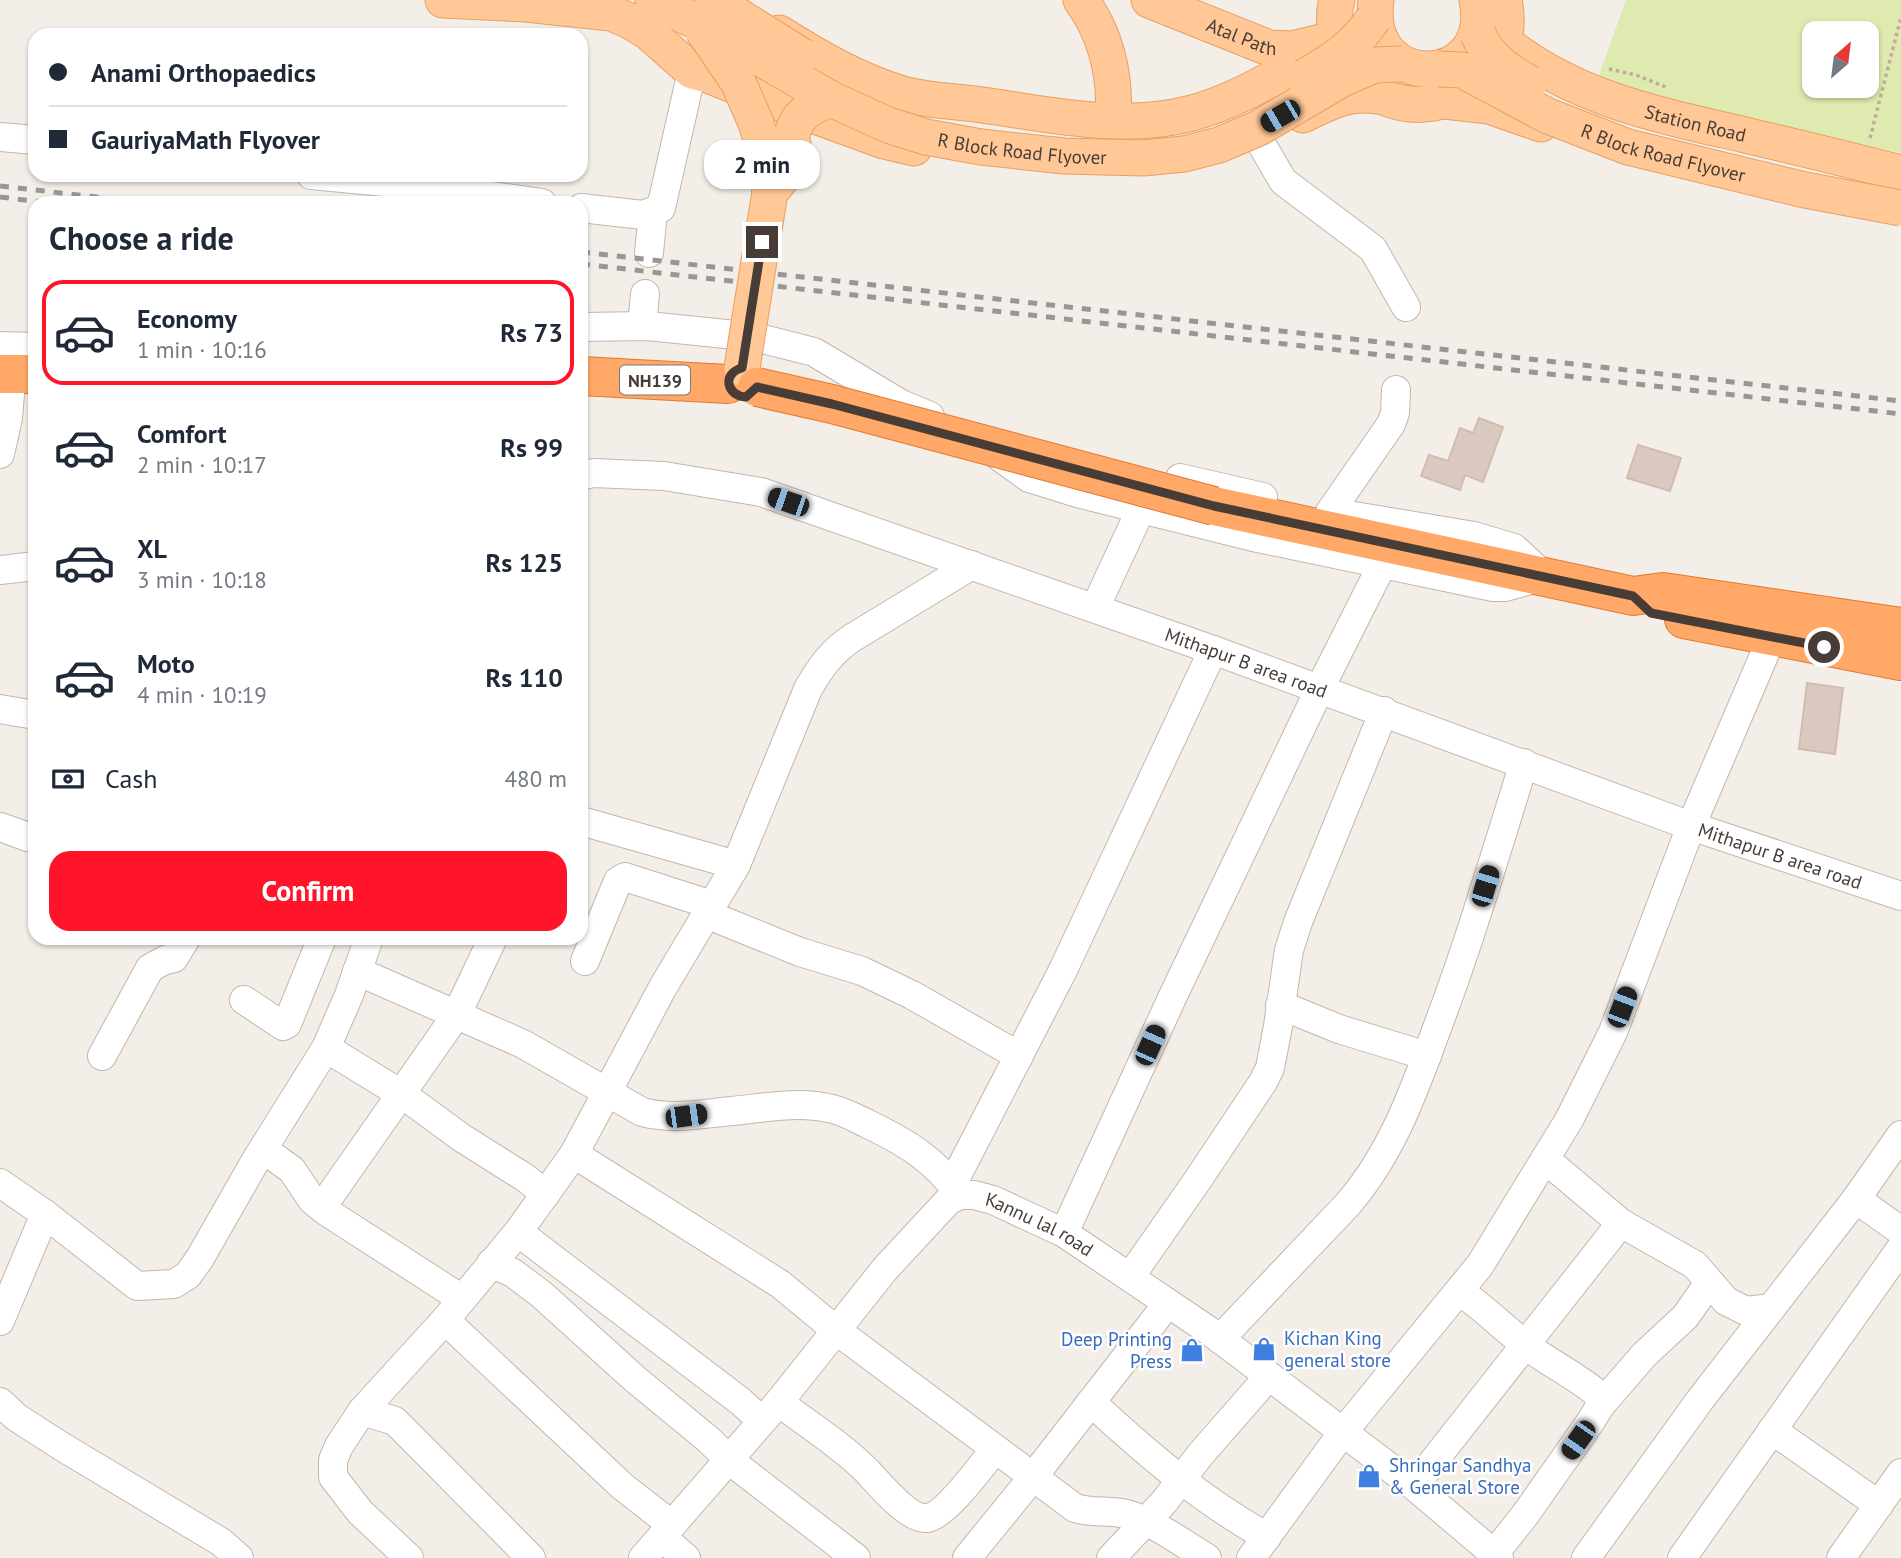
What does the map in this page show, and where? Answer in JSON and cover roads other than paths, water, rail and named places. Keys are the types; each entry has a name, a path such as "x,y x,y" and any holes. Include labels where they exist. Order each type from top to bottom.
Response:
{"highway":[{"name":"NH139","path":"588,376 742,380 1214,506 1633,596 1663,592 1901,661"},
{"name":"NH139","path":"1777,623 1901,627"}],"main road":[{"path":"443,0 526,4 611,13 639,6 648,32 692,71 884,141 981,162 1058,171 1144,171 1190,165 1232,151 1334,100 1365,93 1424,105 1455,62 1469,50 1494,13"},
{"path":"727,0 820,58 863,80 905,94 1113,120 1187,115 1224,102 1337,25 1346,62 1362,82 1384,97"},
{"path":"1081,0 1108,51 1114,102 1113,120"},
{"name":"Atal Path","path":"1149,0 1269,48 1292,49 1315,44 1337,25"},
{"name":"R Block Road Flyover","path":"639,6 706,12 852,86 919,114 985,128 1066,136 1141,139 1181,135 1213,125 1249,108 1334,60 1360,38 1375,9"},
{"name":"R Block Road Flyover","path":"1375,9 1377,36 1387,52 1402,64"},
{"path":"706,12 755,123 764,149 770,192 742,380"},
{"name":"R Block Road Flyover","path":"706,12 831,99 888,125 937,139 981,147 1064,156 1143,158 1184,154 1219,145 1259,128 1342,79 1375,65 1402,64 1419,69 1441,85 1462,70 1548,116 1628,147 1805,190 1901,208"},
{"name":"R Block Road Flyover","path":"1494,13 1483,47 1492,57 1529,83 1556,96 1635,125 1810,167 1901,184"},
{"name":"Station Road","path":"1494,13 1529,62 1572,86 1642,111 1901,173"},
{"path":"1441,85 1620,155 1779,198 1901,222"},
{"path":"770,192 789,167 794,151 792,139 801,116 813,106 831,99"},
{"path":"1023,167 1029,111"}],"street":[{"path":"588,209 643,215 661,208 692,71"},
{"path":"0,138 28,140"},
{"path":"1258,138 1283,181 1373,249 1406,307"},
{"path":"385,182 492,196"},
{"path":"649,253 653,212"},
{"path":"642,326 645,294"},
{"path":"588,327 642,326 755,337 814,352 901,404 957,427 1330,512 1474,536 1514,548 1544,576"},
{"path":"0,346 28,347"},
{"path":"0,454 16,386"},
{"path":"1330,512 1391,424 1395,413 1396,390"},
{"path":"957,427 1029,478 1141,509 1253,537 1493,587 1505,587 1544,576"},
{"name":"Mithapur B area road","path":"588,474 664,475 761,492 1384,711 1691,827 1901,896"},
{"path":"1095,608 1141,509"},
{"path":"1064,1233 1178,985 1383,563"},
{"path":"409,1558 360,1512 333,1478 333,1460 339,1446 362,1411 454,1309 518,1232 574,1154 663,987 736,864 808,690 830,656 852,638 972,565"},
{"path":"0,570 28,567"},
{"path":"1091,1402 1181,1481 1217,1507 1259,1548 1343,1432 1480,1265 1569,1121 1603,1054 1691,827 1777,623"},
{"path":"357,971 523,1044 642,1112 655,1116 686,1116 808,1105 829,1108 918,1151 929,1159 956,1190 1213,650"},
{"path":"0,709 28,714"},
{"path":"1130,1277 1263,1082 1269,1068 1289,950 1298,922 1384,711"},
{"path":"1220,1339 1362,1188 1385,1152 1412,1098 1452,990 1524,764"},
{"path":"588,823 736,864"},
{"path":"0,827 28,837"},
{"path":"585,961 618,881 625,877 709,910 800,952 862,971 912,995 1019,1056"},
{"path":"102,1056 150,968 174,958 182,945"},
{"path":"244,1000 283,1026 287,1024 319,945"},
{"path":"0,1183 45,1214 137,1286 174,1284 188,1275 326,1048 366,945"},
{"path":"322,1208 457,1014 490,945"},
{"path":"1280,1005 1339,1029 1427,1056"},
{"path":"326,1048 400,1093 546,1194"},
{"path":"1586,1558 1700,1400 1856,1199 1901,1135"},
{"path":"263,1149 292,1170 312,1200 454,1309 667,1531 685,1558"},
{"path":"574,1154 780,1284 837,1331 1075,1508 1088,1513 1120,1513 1146,1522 1207,1558"},
{"path":"1545,1159 1621,1223 1684,1257 1703,1273 1726,1301 1746,1311 1771,1308"},
{"name":"Kannu lal road","path":"643,1558 771,1411 911,1240 956,1190 993,1200 1064,1233 1130,1277 1220,1339 1343,1432 1414,1486 1497,1556"},
{"path":"1856,1199 1901,1231"},
{"path":"0,1321 45,1214"},
{"path":"1414,1486 1527,1346 1621,1223"},
{"path":"518,1232 616,1306 771,1411 856,1460 892,1498 916,1516 927,1518 938,1513 995,1449"},
{"path":"1682,1558 1901,1248"},
{"path":"491,1263 513,1273 541,1294 729,1460 856,1558"},
{"path":"1497,1556 1600,1406 1644,1355 1685,1317 1709,1283"},
{"path":"1459,1291 1481,1305 1527,1346 1588,1386 1599,1395 1600,1406"},
{"path":"967,1558 1168,1303"},
{"path":"1111,1558 1146,1522 1269,1376"},
{"path":"0,1402 38,1432 222,1542 239,1558"},
{"path":"362,1411 395,1420 531,1558"},
{"path":"1772,1430 1887,1506"},
{"path":"1841,1558 1887,1506 1901,1473"}],"railway":[{"path":"0,186 88,196"},
{"path":"0,197 28,200"},
{"path":"588,253 1901,401"},
{"path":"588,265 1901,414"}],"place":[{"name":"Kichan King general store","path":"1264,1349"},
{"name":"Deep Printing Press","path":"1192,1350"},
{"name":"Shringar Sandhya & General Store","path":"1369,1476"}]}
